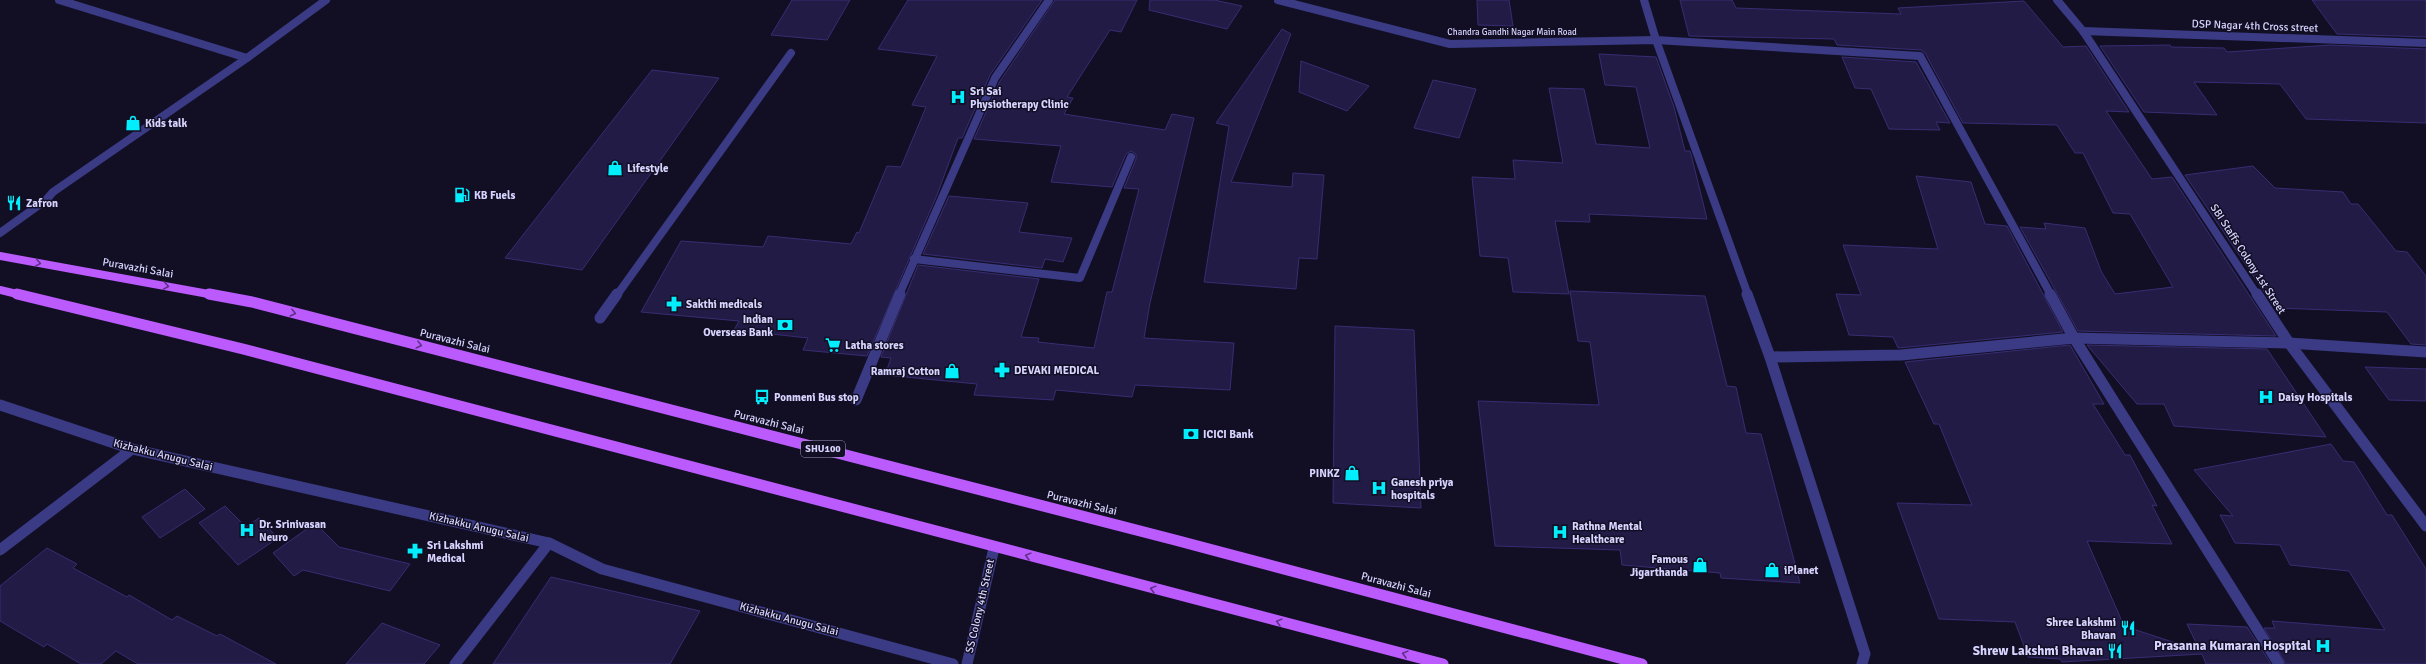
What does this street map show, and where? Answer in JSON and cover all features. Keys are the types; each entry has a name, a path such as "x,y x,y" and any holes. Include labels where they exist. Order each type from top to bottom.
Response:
{"main road":[{"name":"Puravazhi Salai","path":"0,256 260,304 1183,542 1642,664"},
{"path":"0,290 243,349 994,548 1443,664"}],"street":[{"path":"60,0 247,58"},
{"path":"0,233 46,200 53,192 247,58 326,0"},
{"path":"856,400 914,259 995,78 1049,0"},
{"name":"Chandra Gandhi Nagar Main Road","path":"1278,0 1450,44 1656,40 1920,56 2074,338"},
{"path":"1644,0 1656,40 1770,357 1864,659"},
{"name":"SBI Staffs Colony 1st Street","path":"2057,0 2082,31 2289,343 2426,526"},
{"name":"DSP Nagar 4th Cross street","path":"2082,31 2426,43"},
{"path":"600,318 792,52"},
{"path":"914,259 1080,278 1131,157"},
{"path":"1770,357 1901,355 2074,338 2289,343 2426,352"},
{"path":"2074,338 2279,664"},
{"name":"Kizhakku Anugu Salai","path":"0,405 132,449 549,543 602,569 954,664"},
{"path":"0,550 132,449"},
{"path":"455,664 549,543"},
{"name":"SS Colony 4th Street","path":"967,664 994,548"}],"building":[{"path":"792,0 850,0 827,40 771,35"},
{"path":"908,0 1042,0 990,75 962,138 958,138 937,195 867,356 803,350 808,338 734,330 739,321 641,312 681,241 763,247 768,236 851,244 857,232 859,233 887,166 901,167 926,107 912,105 937,56 878,49"},
{"path":"1055,0 1137,0 1121,32 1110,30 1067,97 1073,98 1064,114 1165,130 1172,114 1194,118 1150,303 1144,338 1234,343 1230,390 1135,385 1132,397 1056,390 1053,400 974,395 977,384 885,375 891,358 881,357 918,265 1039,279 1021,337 1039,338 1038,342 1094,348 1107,292 1112,292 1139,189 1124,188 1136,159 1136,154 1131,151 1126,154 1112,187 1051,182 1061,146 974,139 1000,81"},
{"path":"1150,0 1214,0 1242,6 1227,29 1149,10"},
{"path":"1477,0 1509,0 1513,26 1478,25"},
{"path":"1680,0 1732,0 1736,8 1901,14 1898,8 2024,1 2063,47 2086,46 2129,112 2106,111 2152,179 2172,177 2276,336 2078,331 2020,227 2046,229 2044,223 2085,228 2101,271 2115,294 2173,287 2130,214 2113,213 2083,153 2075,153 2057,125 1963,123 1925,53 1921,50 1837,45 1834,39 1689,36"},
{"path":"2312,0 2426,0 2426,37 2337,34"},
{"path":"1282,29 1291,34 1231,182 1292,187 1293,173 1324,175 1317,259 1299,258 1296,289 1204,282 1229,126 1216,123"},
{"path":"2170,45 2171,47 2224,48 2227,52 2330,45 2426,49 2426,123 2306,119 2280,84 2194,82 2217,115 2144,112 2100,46"},
{"path":"1599,54 1656,57 1674,107 1685,151 1690,151 1691,154 1707,219 1589,214 1590,222 1555,221 1569,294 1513,292 1508,258 1480,256 1472,177 1515,179 1513,160 1563,163 1549,88 1584,89 1596,144 1650,148 1636,87 1605,85"},
{"path":"1842,57 1916,62 1950,123 1936,122 1940,130 1889,129 1871,89 1855,88"},
{"path":"1301,61 1369,86 1347,111 1299,92"},
{"name":"Lifestyle","path":"652,70 719,78 582,270 505,258"},
{"path":"1433,80 1476,89 1459,138 1414,128"},
{"path":"2253,166 2275,188 2343,192 2351,204 2358,204 2396,251 2407,252 2426,276 2426,345 2411,344 2387,312 2275,308 2185,175"},
{"path":"1916,176 1971,182 1985,224 2007,226 2063,332 1898,348 1893,337 1849,335 1836,294 1861,295 1843,245 1938,249"},
{"path":"949,196 1028,203 1019,232 1072,238 1063,262 1045,259 1042,268 923,254"},
{"path":"1570,291 1705,296 1727,386 1736,387 1746,433 1761,434 1800,583 1721,578 1720,573 1622,565 1620,550 1495,546 1478,401 1599,405 1590,342 1578,341"},
{"path":"1335,326 1414,330 1421,508 1333,503"},
{"path":"2070,345 2104,404 2093,404 2125,455 2130,455 2157,506 2152,505 2172,544 2087,541 2124,626 2200,651 2187,624 2247,627 2271,664 2206,664 2202,654 2062,662 2060,659 2028,657 2015,622 1939,619 1897,503 1972,505 1939,424 1934,424 1905,362"},
{"path":"2087,345 2267,349 2326,437 2174,426 2164,404 2137,404"},
{"path":"2365,367 2426,369 2426,401 2389,400"},
{"path":"2331,444 2343,461 2354,462 2387,515 2392,515 2426,569 2426,664 2286,664 2264,628 2275,628 2272,621 2385,630 2349,571 2290,565 2280,545 2235,543 2220,515 2233,516 2194,470"},
{"path":"185,489 205,509 160,538 142,517"},
{"path":"225,506 246,527 259,518 278,538 238,565 199,523"},
{"path":"315,523 339,547 410,564 390,591 303,570 294,576 273,553"},
{"path":"47,548 77,564 73,568 127,597 129,595 172,620 177,616 217,636 220,634 276,664 138,664 116,651 101,664 81,664 47,644 44,647 0,621 0,586"},
{"path":"551,577 700,611 670,664 493,664"},
{"path":"382,623 440,645 424,664 346,664"}],"place":[{"name":"Sri Sai Physiotherapy Clinic","path":"958,97"},
{"name":"Kids talk","path":"133,123"},
{"name":"Lifestyle","path":"615,168"},
{"name":"KB Fuels","path":"462,195"},
{"name":"Zafron","path":"14,203"},
{"name":"Sakthi medicals","path":"674,304"},
{"name":"Indian Overseas Bank","path":"785,325"},
{"name":"Latha stores","path":"833,345"},
{"name":"DEVAKI MEDICAL","path":"1002,370"},
{"name":"Ramraj Cotton","path":"952,371"},
{"name":"Ponmeni Bus stop","path":"762,397"},
{"name":"Daisy Hospitals","path":"2266,397"},
{"name":"ICICI Bank","path":"1191,434"},
{"name":"PINKZ","path":"1352,473"},
{"name":"Ganesh priya hospitals","path":"1379,488"},
{"name":"Dr. Srinivasan Neuro","path":"247,530"},
{"name":"Rathna Mental Healthcare","path":"1560,532"},
{"name":"Sri Lakshmi Medical","path":"415,551"},
{"name":"Famous Jigarthanda","path":"1700,565"},
{"name":"iPlanet","path":"1772,570"},
{"name":"Shree Lakshmi Bhavan","path":"2128,628"},
{"name":"Prasanna Kumaran Hospital","path":"2323,646"},
{"name":"Shrew Lakshmi Bhavan","path":"2115,651"}]}
